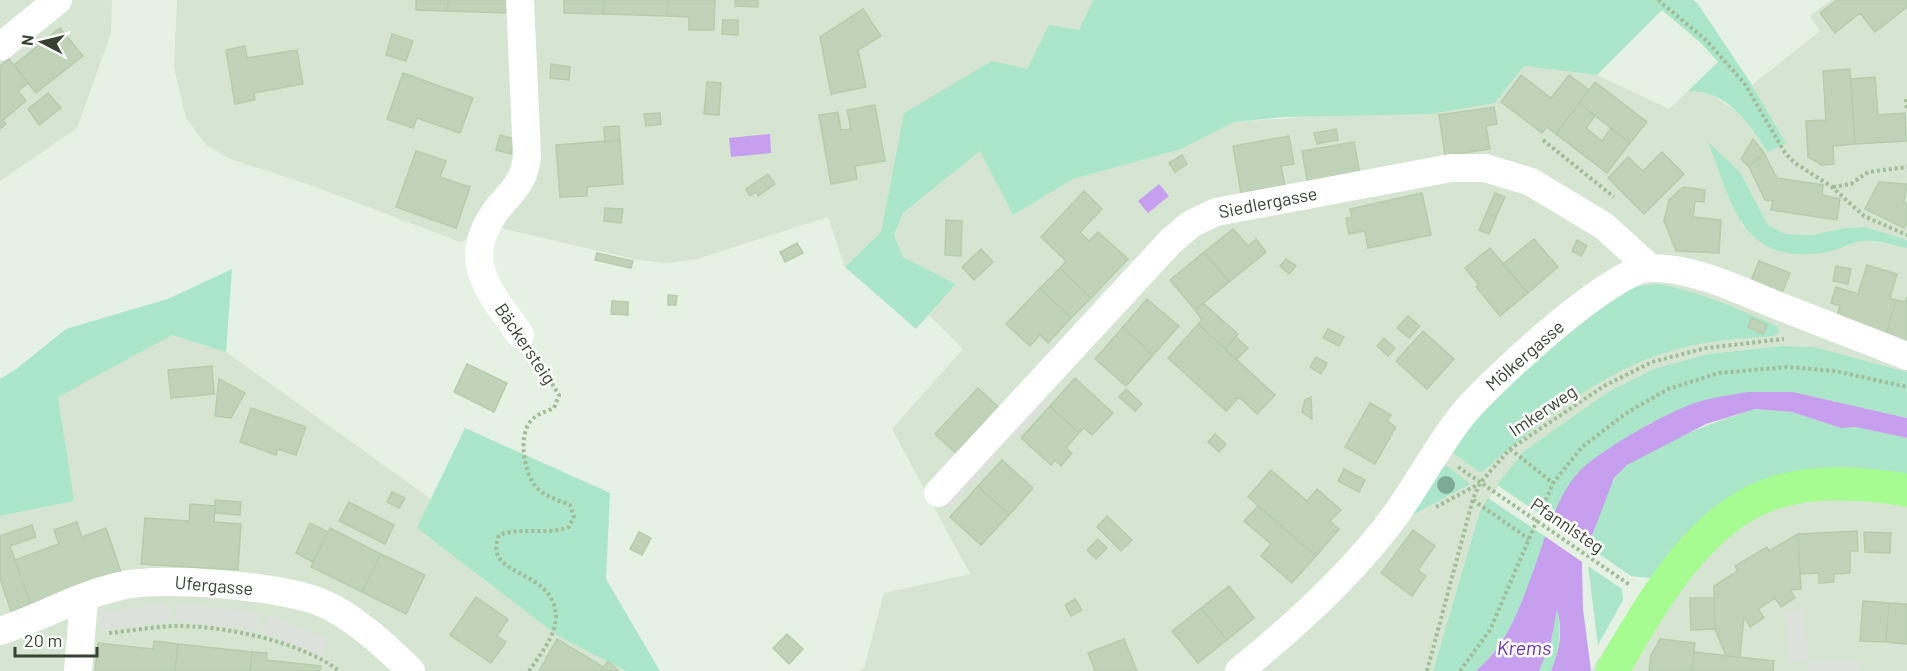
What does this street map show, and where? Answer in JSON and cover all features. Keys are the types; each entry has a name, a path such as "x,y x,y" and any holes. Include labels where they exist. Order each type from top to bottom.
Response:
{"main road":[{"path":"1612,671 1652,601 1683,562 1715,529 1744,506 1772,494 1800,487 1838,485 1907,490"}],"street":[{"path":"0,46 58,0"},
{"name":"Bäckersteig","path":"520,0 527,156 522,178 492,216 480,242 478,265 487,287 520,335"},
{"name":"Siedlergasse","path":"938,493 1171,241 1191,224 1216,212 1451,168 1485,168 1530,182 1604,226 1648,267"},
{"path":"1648,267 1694,274 1907,356"},
{"name":"Mölkergasse","path":"1239,671 1296,625 1343,578 1386,528 1464,414 1503,372 1583,306 1622,278 1648,267"},
{"name":"Ufergasse","path":"0,631 121,586 180,582 287,593 321,603 351,621 403,668"},
{"path":"78,671 84,600"}],"path":[{"path":"1658,0 1706,40 1745,84 1785,153 1794,163 1832,187 1864,216 1907,235"},
{"path":"1906,99 1907,111"},
{"path":"1832,187 1851,184 1868,172 1907,167"},
{"name":"Imkerweg","path":"1427,671 1473,499 1480,483 1510,449 1604,386 1652,362 1706,348 1782,339 1801,334 1812,319"},
{"name":"Bäckersteig","path":"520,335 559,395 554,408 540,413 528,424 524,449 526,470 537,489 570,505 574,516 569,527 555,533 509,531 500,535 495,544 497,556 506,566 536,580 550,597 556,618 550,638 529,671"},
{"path":"1460,671 1490,630 1553,483 1582,447 1624,414 1668,389 1719,373 1787,367 1835,371 1907,387"},
{"path":"1510,449 1553,483"},
{"name":"Pfannlsteg","path":"1480,483 1626,582"},
{"path":"1473,499 1529,539"},
{"path":"81,636 174,626 258,635 329,663 339,671"}],"shaded area":[{"path":"0,0 112,0 111,33 77,128 0,181"},
{"path":"177,0 1093,0 1080,30 1049,26 1027,69 904,113 881,232 845,267 828,217 697,259 668,263 638,260 496,227 460,242 313,186 230,159 206,145 186,118 174,67"},
{"path":"1831,0 1907,0 1907,240 1866,227 1845,228 1812,235 1786,234 1768,225 1740,172 1741,225 1827,252 1864,240 1907,248 1907,372 1814,347 1782,346 1709,354 1523,452 1480,511 1433,671 858,671 864,668 884,593 970,574 892,429 963,349 929,315 956,284 903,257 894,235 903,213 980,151 1013,214 1073,179 1181,149 1234,122 1495,103 1524,66 1597,75 1669,109 1688,91 1706,91 1741,114 1768,152 1786,143 1752,85 1820,31 1810,16"},
{"path":"172,335 226,352 431,499 417,528 558,636 626,671 0,671 0,516 74,501 57,397"},
{"path":"1042,391 1051,399 1015,438 1007,430"},
{"path":"988,449 996,457 948,509 940,502"},
{"path":"1907,476 1907,671 1591,671 1650,578 1675,547 1705,517"},
{"path":"170,603 173,622 100,631 98,612"},
{"path":"178,603 259,612 257,631 175,621"},
{"path":"1804,610 1808,661 1789,662 1785,611"},
{"path":"269,615 326,638 324,657 262,632"},
{"path":"1860,660 1860,671 1809,671 1808,662"}],"green space":[{"path":"1093,0 1693,0 1698,4 1752,85 1786,143 1768,152 1753,130 1726,102 1702,92 1688,91 1718,62 1702,44 1662,10 1597,75 1524,66 1495,103 1430,114 1285,117 1234,122 1181,149 1073,179 1013,215 980,151 903,213 894,235 903,257 956,284 916,329 845,267 881,232 904,113 992,61 1027,69 1049,25 1079,30"},
{"path":"1708,142 1740,172 1768,225 1786,234 1812,235 1845,228 1866,227 1907,240 1907,248 1867,241 1827,252 1798,254 1776,250 1758,240 1745,226 1725,188"},
{"path":"232,269 226,352 172,335 58,397 74,501 0,516 0,379 15,370 66,329 168,299"},
{"path":"1659,284 1705,296 1734,307 1777,326 1779,333 1774,336 1705,343 1673,350 1642,361 1584,392 1531,431 1481,473 1453,453 1453,443 1551,339 1636,286"},
{"path":"1782,346 1814,347 1907,372 1907,418 1793,392 1650,423 1577,473 1552,522 1497,485 1523,452 1608,392 1654,369 1709,354"},
{"path":"1755,409 1792,412 1841,428 1856,427 1907,438 1907,476 1837,471 1675,547 1650,578 1631,576 1589,547 1606,494 1615,478 1625,467 1659,446"},
{"path":"465,428 610,493 606,579 660,671 626,671 558,636 417,528"},
{"path":"1447,466 1470,484 1403,520 1438,468"},
{"path":"1488,498 1546,537 1519,609 1511,626 1490,657 1476,671 1433,671 1480,511"},
{"path":"1588,566 1622,589 1623,600 1598,645"},
{"path":"1557,606 1559,631 1557,655 1551,671 1539,671 1551,642"}],"water":[{"path":"770,134 771,153 731,157 729,138"},
{"path":"1159,184 1169,196 1148,213 1138,201"},
{"name":"Krems","path":"1747,392 1793,392 1907,418 1907,438 1856,427 1841,428 1792,412 1755,409 1706,424 1627,465 1614,478 1582,562 1583,609 1591,671 1551,671 1560,640 1557,609 1551,642 1539,671 1476,671 1497,649 1512,624 1557,506 1577,474 1616,443 1670,414 1704,400"}],"pier":[{"path":"1550,521 1591,549 1585,564 1543,535"}],"building":[{"path":"416,0 448,0 447,11 416,10"},
{"path":"448,0 511,0 511,13 447,11"},
{"path":"564,0 604,0 603,14 564,13"},
{"path":"604,0 668,0 667,16 603,14"},
{"path":"668,0 715,0 714,30 689,30 689,17 667,16"},
{"path":"735,0 758,0 758,7 735,6"},
{"path":"1837,0 1907,0 1907,7 1875,32 1860,13 1835,33 1820,13"},
{"path":"863,9 881,36 858,50 866,87 831,94 820,37"},
{"path":"723,20 738,20 738,35 722,34"},
{"path":"60,28 83,56 36,93 14,65"},
{"path":"392,34 413,41 406,61 386,55"},
{"path":"245,46 247,58 297,50 303,84 254,93 255,100 235,104 226,50"},
{"path":"9,59 28,83 18,91 26,101 3,120 6,124 0,129 0,66"},
{"path":"551,64 570,67 569,80 550,78"},
{"path":"1850,69 1855,144 1833,146 1834,164 1822,165 1808,157 1806,121 1826,120 1823,71"},
{"path":"403,73 473,98 460,133 417,118 413,128 387,119"},
{"path":"1521,75 1551,98 1569,75 1589,90 1556,134 1547,127 1542,133 1501,102"},
{"path":"1875,77 1878,115 1905,113 1906,141 1855,144 1851,79"},
{"path":"707,82 721,83 719,115 704,114"},
{"path":"1595,82 1647,122 1630,143 1579,103"},
{"path":"48,93 61,108 39,125 28,109"},
{"path":"1579,103 1595,116 1586,128 1602,141 1611,128 1630,143 1607,173 1556,134"},
{"path":"875,105 885,161 855,166 857,179 831,184 819,115 838,112 841,130 851,129 847,110"},
{"path":"1494,107 1497,124 1486,126 1490,149 1445,156 1439,115"},
{"path":"660,113 661,124 646,126 644,114"},
{"path":"619,126 620,140 605,142 604,127"},
{"path":"1336,129 1338,140 1317,144 1314,133"},
{"path":"500,135 515,139 511,154 496,150"},
{"path":"1289,136 1294,164 1281,166 1286,191 1242,199 1233,146"},
{"path":"1753,139 1764,153 1749,167 1741,159"},
{"path":"620,140 623,184 587,187 587,196 560,197 556,145"},
{"path":"1354,142 1360,175 1308,185 1302,151"},
{"path":"416,151 446,161 440,177 470,187 456,228 396,207"},
{"path":"1662,152 1684,174 1644,214 1608,178 1628,157 1643,171"},
{"path":"1764,153 1777,178 1823,185 1822,195 1840,199 1837,220 1771,210 1773,201 1765,200 1749,167"},
{"path":"1182,155 1187,164 1175,172 1169,163"},
{"path":"768,174 775,184 758,196 756,192 750,196 746,189"},
{"path":"1879,182 1907,184 1904,202 1907,204 1907,223 1904,228 1865,209"},
{"path":"1683,187 1705,190 1704,202 1695,201 1693,217 1721,220 1719,253 1676,251 1664,221 1669,200"},
{"path":"1084,191 1102,209 1080,232 1089,241 1098,232 1128,259 1091,298 1060,268 1066,261 1041,237"},
{"path":"1422,193 1431,235 1368,248 1365,231 1349,234 1346,218 1352,217 1350,209"},
{"path":"1495,193 1505,197 1496,217 1487,212"},
{"path":"605,208 623,209 621,223 604,221"},
{"path":"1487,212 1496,217 1489,234 1479,230"},
{"path":"946,220 962,221 961,256 945,255"},
{"path":"1233,229 1248,246 1256,239 1266,252 1229,282 1204,252"},
{"path":"1534,239 1558,267 1528,293 1503,264"},
{"path":"1577,240 1587,246 1581,256 1572,251"},
{"path":"797,243 803,253 785,262 780,252"},
{"path":"1490,248 1528,293 1500,316 1476,287 1479,285 1465,268"},
{"path":"981,249 993,262 974,280 962,267"},
{"path":"1204,252 1229,282 1195,310 1170,280"},
{"path":"597,253 633,261 631,268 595,260"},
{"path":"1286,259 1296,266 1289,274 1280,266"},
{"path":"1759,261 1790,273 1781,295 1750,283"},
{"path":"1867,265 1897,274 1890,298 1896,300 1886,335 1836,319 1840,306 1831,303 1836,287 1858,294"},
{"path":"1836,266 1851,269 1848,284 1833,281"},
{"path":"1060,268 1091,298 1071,318 1040,288"},
{"path":"1040,288 1071,318 1048,343 1040,335 1030,346 1006,324"},
{"path":"668,295 677,296 676,305 668,305"},
{"path":"1907,297 1907,341 1886,335 1896,300 1905,302"},
{"path":"1147,299 1179,326 1153,355 1123,327"},
{"path":"612,301 628,302 628,315 611,314"},
{"path":"1203,303 1238,334 1225,349 1198,324 1202,320 1195,310"},
{"path":"1408,316 1420,326 1409,338 1397,328"},
{"path":"1752,318 1767,325 1763,334 1748,327"},
{"path":"1198,324 1275,395 1257,414 1239,397 1226,411 1168,358"},
{"path":"1123,327 1153,355 1126,386 1095,359"},
{"path":"1328,329 1344,337 1339,346 1323,338"},
{"path":"1423,331 1454,359 1427,389 1396,361"},
{"path":"1236,337 1248,348 1236,360 1225,349"},
{"path":"1384,338 1395,348 1388,356 1377,346"},
{"path":"1316,357 1327,363 1321,374 1310,367"},
{"path":"467,364 507,383 494,412 454,392"},
{"path":"212,366 214,394 171,398 168,370"},
{"path":"1075,378 1113,413 1092,435 1084,428 1079,433 1050,406"},
{"path":"219,379 245,393 231,418 215,416"},
{"path":"978,388 1005,413 962,459 935,434"},
{"path":"1126,389 1142,404 1135,411 1119,397"},
{"path":"1311,397 1312,419 1302,412 1305,400"},
{"path":"1370,403 1391,415 1387,421 1396,427 1375,464 1345,447"},
{"path":"1050,406 1079,433 1066,448 1072,453 1061,466 1055,460 1051,465 1021,438"},
{"path":"251,408 306,427 296,455 278,449 276,455 240,442"},
{"path":"1215,434 1226,444 1219,452 1208,442"},
{"path":"1002,460 1033,488 1009,515 978,486"},
{"path":"1344,469 1365,480 1359,492 1338,481"},
{"path":"1271,470 1307,501 1317,489 1341,510 1330,521 1339,529 1316,556 1248,497"},
{"path":"978,486 1009,515 981,545 950,517"},
{"path":"392,492 405,498 399,508 387,502"},
{"path":"215,500 241,502 240,515 215,513"},
{"path":"349,502 394,525 385,544 339,521"},
{"path":"190,504 215,506 214,522 241,524 238,570 141,564 145,518 189,521"},
{"path":"1258,506 1316,556 1292,583 1261,556 1271,544 1244,521"},
{"path":"1107,516 1132,540 1121,551 1097,527"},
{"path":"77,522 82,537 106,528 121,572 31,604 15,560 59,544 54,530"},
{"path":"310,523 328,532 313,562 296,553"},
{"path":"32,525 36,537 10,546 31,604 11,611 0,579 0,536"},
{"path":"330,528 381,554 362,592 311,567"},
{"path":"1413,530 1435,546 1418,570 1426,576 1412,596 1381,573"},
{"path":"1857,531 1858,551 1850,551 1850,573 1834,574 1834,582 1819,583 1819,573 1800,574 1798,534"},
{"path":"639,532 651,538 642,555 630,549"},
{"path":"1864,532 1891,533 1890,553 1865,552"},
{"path":"1798,534 1801,589 1790,590 1795,598 1781,607 1775,598 1758,609 1764,618 1750,627 1744,616 1740,657 1726,656 1715,629 1714,586 1738,571 1735,566 1767,547 1769,551"},
{"path":"1098,539 1107,548 1096,559 1087,550"},
{"path":"381,554 425,575 406,614 362,592"},
{"path":"1229,586 1254,618 1227,640 1201,608"},
{"path":"476,597 508,619 497,636 506,642 491,663 450,635"},
{"path":"1690,598 1714,598 1715,629 1691,630"},
{"path":"1075,599 1082,610 1071,616 1065,605"},
{"path":"1863,601 1889,603 1886,642 1860,641"},
{"path":"1889,603 1907,604 1907,644 1886,642"},
{"path":"1201,608 1227,640 1198,663 1172,631"},
{"path":"787,634 803,649 789,664 773,648"},
{"path":"557,639 603,667 600,671 539,671"},
{"path":"1124,639 1137,671 1095,671 1088,653"},
{"path":"1660,639 1695,643 1692,671 1649,671 1651,655"},
{"path":"154,641 178,644 175,671 95,671 98,643 153,649"},
{"path":"178,644 252,652 250,671 175,671"},
{"path":"252,652 267,653 266,660 321,666 320,671 250,671"},
{"path":"1694,652 1774,661 1773,671 1692,671"},
{"path":"608,661 619,671 600,671"}]}
